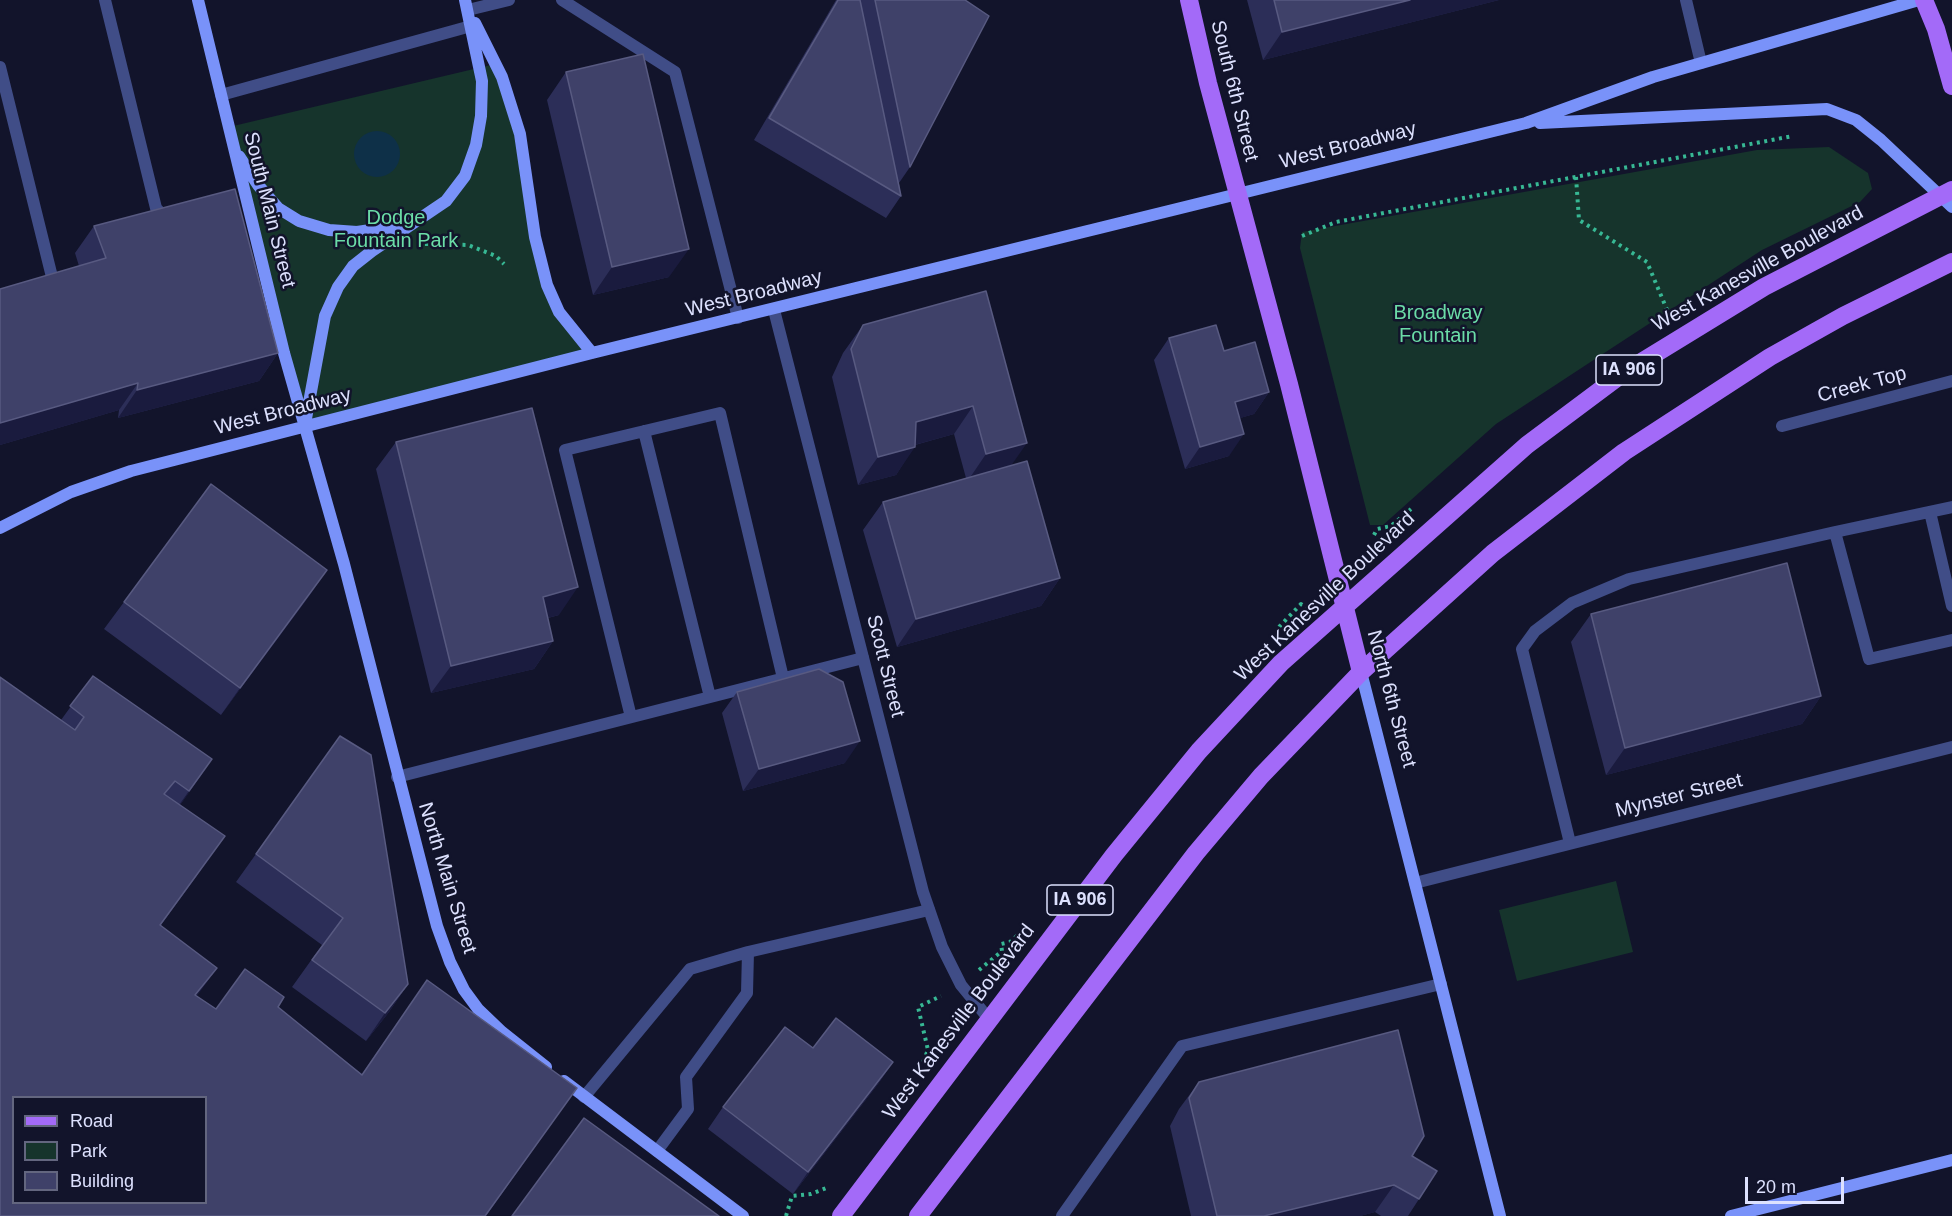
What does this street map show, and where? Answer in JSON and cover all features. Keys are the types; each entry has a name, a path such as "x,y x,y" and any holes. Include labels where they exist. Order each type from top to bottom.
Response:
{"main road":[{"name":"South Main Street","path":"198,0 234,147 243,207 304,428"},
{"name":"South 6th Street","path":"1189,0 1237,193"},
{"path":"1921,0 1936,29 1952,86"},
{"name":"West Broadway","path":"0,528 71,492 131,471 592,353 1526,123 1701,63 1921,0"},
{"path":"304,428 326,316 338,286 353,266 446,201 465,176 476,145 482,116 482,81 467,5"},
{"path":"467,5 502,77 520,134 535,237 547,285 559,312 592,353"},
{"name":"West Broadway","path":"1526,123 1827,109 1856,120 1948,197"},
{"path":"234,147 258,185 278,208 299,220 329,230 357,232 384,228 424,216"},
{"name":"North 6th Street","path":"1237,193 1289,384 1500,1216"},
{"name":"West Kanesville Boulevard","path":"841,1216 1114,855 1199,751 1281,663 1344,605 1527,445 1622,374 1764,287 1948,197"},
{"name":"IA 906","path":"918,1216 1196,853 1261,776 1361,672 1493,553 1624,452 1770,357 1843,316 1952,261"},
{"name":"North Main Street","path":"304,428 344,564 434,916 450,962 464,990 478,1009 502,1032 743,1216"},
{"path":"1731,1216 1952,1160"}],"street":[{"path":"105,0 156,208 165,219 176,219"},
{"path":"467,5 509,0"},
{"path":"562,0 675,72 738,318"},
{"path":"1686,0 1701,63"},
{"path":"221,95 471,26"},
{"path":"0,67 53,281 32,286"},
{"name":"Scott Street","path":"774,310 929,910 942,946 961,985 988,1019"},
{"name":"Creek Top","path":"1782,426 1952,381"},
{"path":"631,717 565,450 720,413 783,678"},
{"path":"644,431 710,697"},
{"path":"1570,843 1522,649 1535,631 1572,603 1629,579 1952,507"},
{"path":"1930,512 1952,606"},
{"path":"1835,532 1869,659 1952,640"},
{"path":"397,777 863,658"},
{"name":"Mynster Street","path":"1415,883 1952,747"},
{"path":"584,1096 690,969 748,952 929,910"},
{"path":"657,1151 688,1109 686,1077 747,993 748,952"},
{"path":"1062,1216 1182,1046 1440,984"}],"path":[{"path":"1302,236 1336,222 1796,135"},
{"path":"1576,177 1580,220 1647,262 1670,317"},
{"path":"418,246 438,242 468,245 496,256 504,264"},
{"path":"1374,535 1377,529"},
{"path":"786,1216 792,1196"}],"green space":[{"name":"Dodge Fountain Park","path":"495,64 502,77 547,285 592,353 304,428 229,127"},
{"name":"Broadway Fountain","path":"1829,147 1868,173 1872,189 1860,202 1762,250 1496,424 1383,525 1370,525 1300,248 1302,232 1757,150"},
{"path":"1616,881 1633,952 1517,981 1499,910"}],"water":[{"path":"377,131 393,138 400,154 393,170 377,177 361,170 354,154 361,138"}],"building":[{"path":"838,0 860,0 901,196 769,118"},
{"path":"875,0 965,0 989,16 910,167"},
{"path":"1274,0 1410,0 1282,32"},
{"path":"643,54 689,249 612,267 566,72"},
{"path":"235,189 278,353 137,390 138,383 0,423 0,289 106,258 94,226"},
{"path":"986,291 1027,443 986,454 973,406 916,422 915,447 878,457 851,349 863,325"},
{"path":"1216,325 1224,351 1255,342 1269,392 1235,402 1244,434 1200,447 1169,338"},
{"path":"532,408 578,587 543,597 553,641 451,666 396,442"},
{"path":"1027,461 1060,578 916,619 883,502"},
{"path":"211,484 327,570 240,688 124,602"},
{"path":"1787,563 1821,696 1625,748 1591,614"},
{"path":"819,669 843,682 860,741 759,769 737,692"},
{"path":"93,676 212,759 189,791 175,781 164,794 225,836 160,925 217,968 195,995 216,1009 245,969 284,997 278,1007 362,1075 427,980 577,1088 485,1216 0,1216 0,677 75,730 84,717 70,706"},
{"path":"340,736 371,755 408,984 385,1013 312,960 343,918 256,854"},
{"path":"836,1018 893,1062 808,1172 723,1107 785,1027 813,1048"},
{"path":"1398,1030 1424,1136 1412,1156 1437,1171 1419,1199 1394,1185 1264,1216 1217,1216 1189,1098 1199,1082"},
{"path":"584,1118 719,1216 512,1216"}]}
